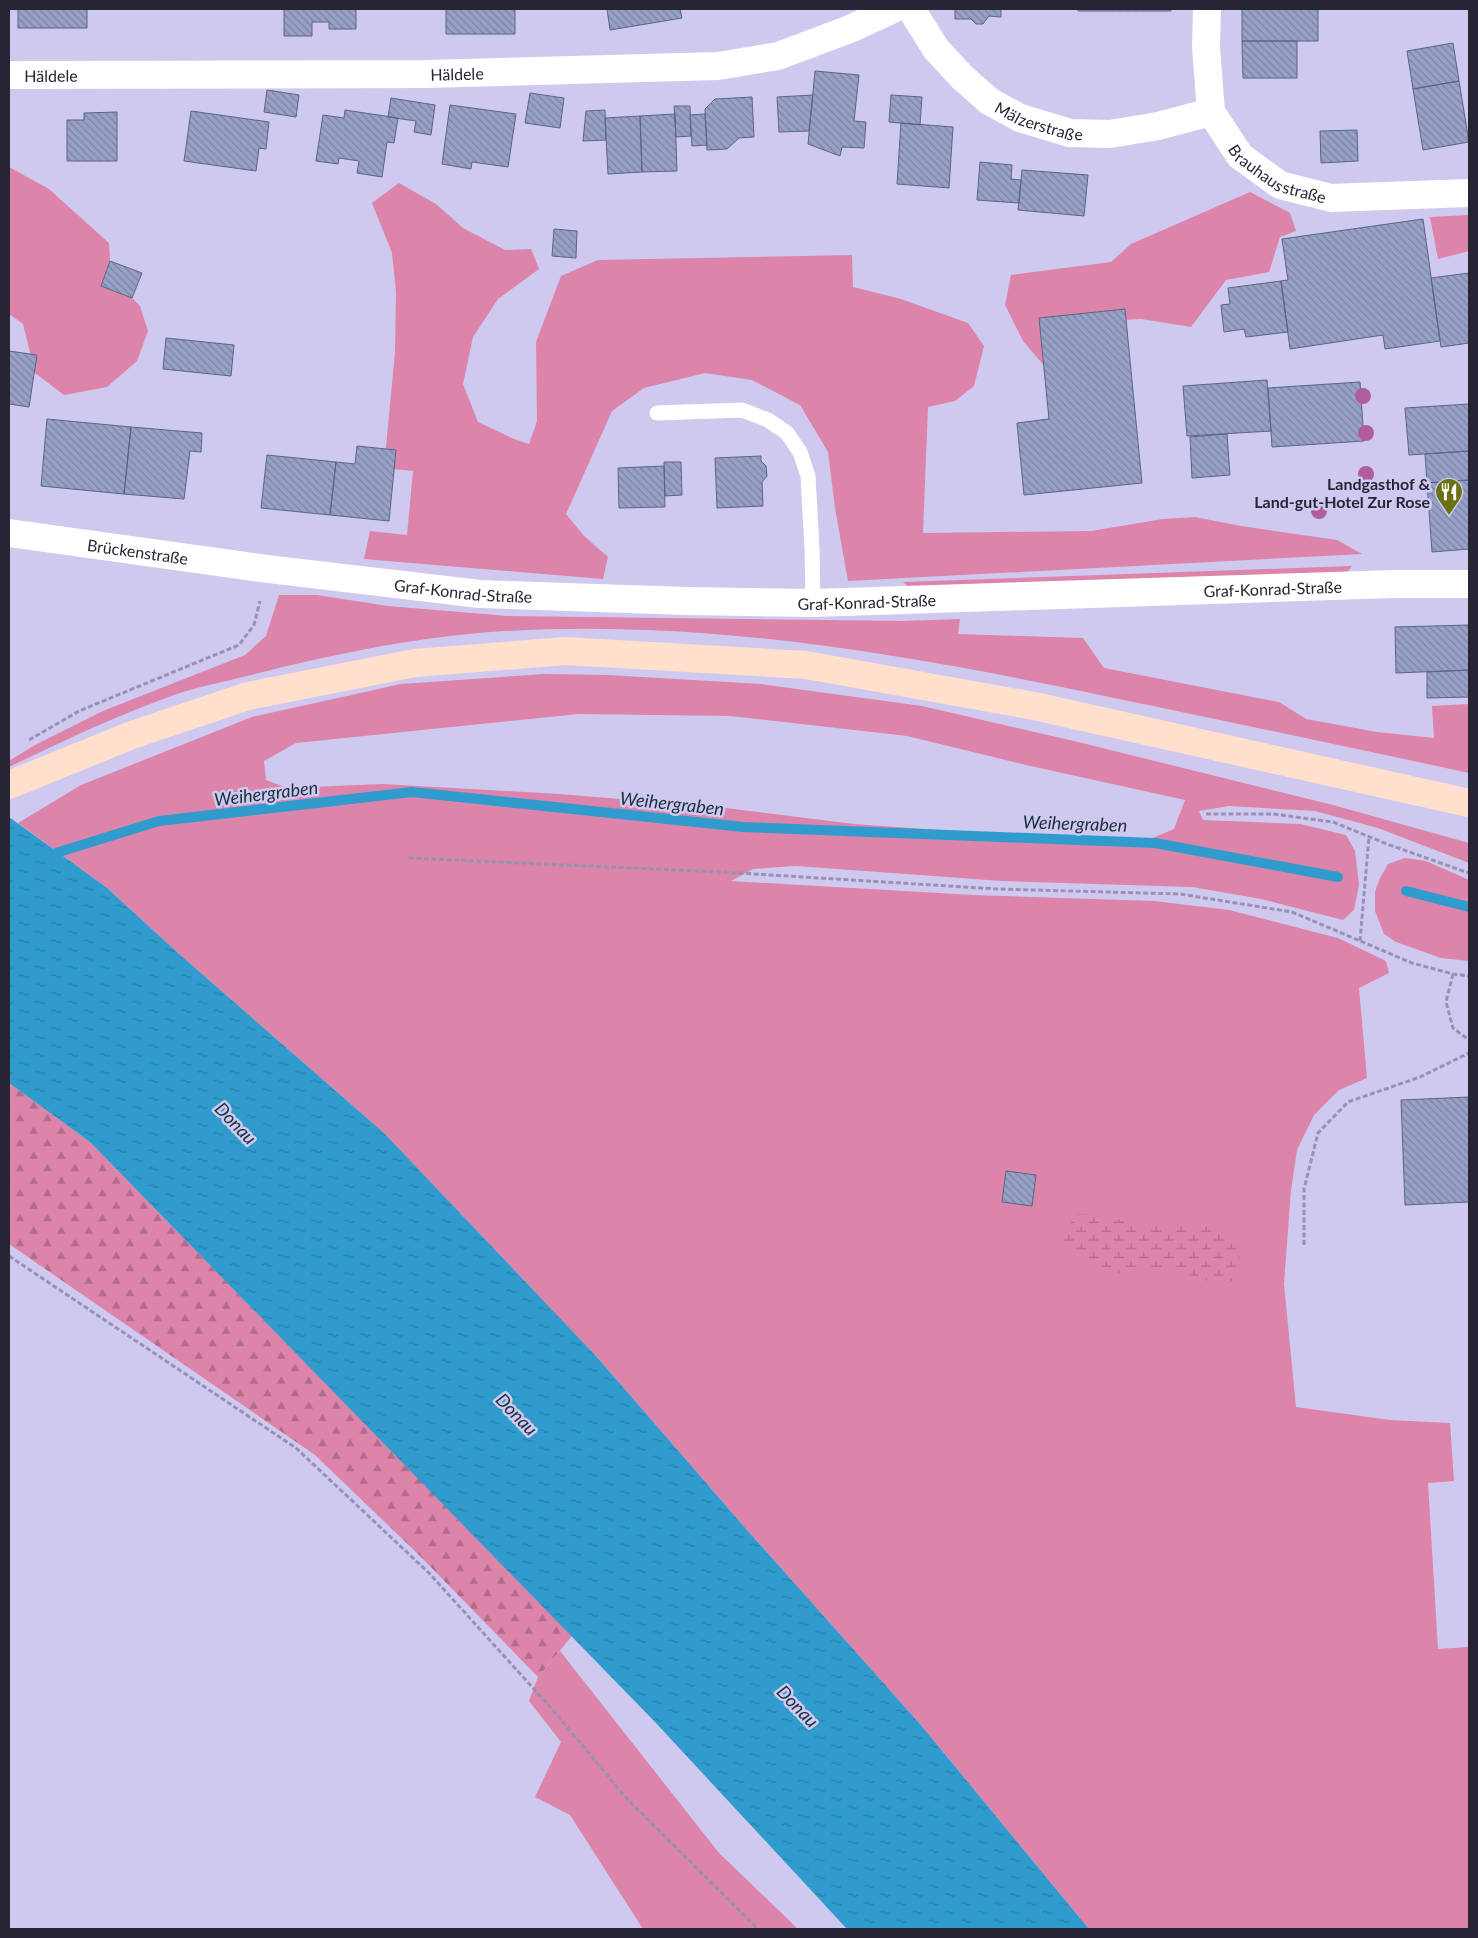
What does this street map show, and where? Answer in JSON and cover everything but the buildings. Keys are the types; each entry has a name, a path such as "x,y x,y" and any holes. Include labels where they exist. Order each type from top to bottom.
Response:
{"main road":[{"path":"10,784 132,735 248,696 415,663 566,650 806,665 1034,706 1469,803"}],"street":[{"name":"Häldele","path":"9,75 416,74 718,66 778,56 850,29 893,9"},
{"name":"Mälzerstraße","path":"912,9 936,49 962,77 989,101 1020,118 1070,134 1110,134 1158,126 1211,112"},
{"name":"Brauhausstraße","path":"1207,9 1206,47 1211,112 1240,156 1280,186 1331,198 1469,192"},
{"name":"Brückenstraße","path":"9,533 268,569"},
{"name":"Graf-Konrad-Straße","path":"268,569 480,594 687,602 813,603 1469,584"}],"lane":[{"path":"657,413 742,410 768,420 787,432 800,452 808,476 813,603"}],"path":[{"path":"24,743 79,711 239,645 254,625 268,569"},
{"path":"1206,814 1273,814 1333,822 1469,872"},
{"path":"1360,941 1369,836"},
{"path":"409,858 732,873 997,889 1180,894 1292,912 1412,963 1453,974 1469,976"},
{"path":"1453,974 1446,1002 1453,1028 1469,1040"},
{"path":"1304,1245 1304,1189 1318,1134 1348,1102 1420,1077 1469,1053"},
{"path":"9,1256 296,1448 430,1573 552,1709 627,1799 758,1929"}],"green space":[{"path":"9,167 49,189 109,243 110,261 101,286 132,298 140,306 148,331 137,361 107,387 64,395 35,373 23,324 9,314"},
{"path":"399,183 436,204 463,228 505,250 531,249 539,269 498,299 473,337 463,384 478,422 514,439 529,444 537,421 536,342 561,276 598,260 852,255 853,287 901,299 968,323 984,346 974,386 955,401 928,407 923,533 1091,531 1163,519 1195,517 1241,526 1337,540 1362,554 848,581 835,508 828,452 800,405 752,380 705,373 644,388 612,411 566,514 584,536 608,557 603,579 364,559 370,531 407,535 413,471 384,468 395,352 396,292 392,253 372,203"},
{"path":"1250,192 1290,213 1296,231 1280,237 1269,272 1226,280 1191,327 1141,319 1045,324 1047,369 1023,341 1005,305 1011,275 1111,262 1131,244"},
{"path":"1469,215 1469,251 1438,259 1430,217"},
{"path":"1352,566 1347,573 910,588 903,582"},
{"path":"279,595 317,595 388,606 508,616 904,621 960,619 958,634 1083,638 1104,668 1279,702 1306,719 1377,732 1434,738 1432,706 1469,704 1469,773 1071,689 907,658 741,636 658,630 574,629 491,632 399,643 210,685 174,695 132,711 9,767 9,761 35,745 103,711 245,655 266,636"},
{"path":"544,674 608,675 761,684 922,706 1078,742 1333,805 1469,843 1469,863 1378,828 1315,811 1229,806 1199,811 1203,820 1300,824 1346,835 1355,851 1359,885 1354,910 1343,920 1261,899 1192,887 1002,881 796,866 753,869 731,881 973,895 1154,901 1229,910 1338,938 1386,961 1389,973 1359,988 1367,1078 1339,1090 1314,1115 1297,1150 1291,1190 1284,1284 1296,1407 1390,1420 1450,1423 1454,1481 1428,1483 1438,1649 1469,1647 1469,1929 1089,1929 920,1724 747,1530 596,1356 384,1133 178,953 106,887 18,823 81,785 252,717 401,684","holes":["578,714 731,716 907,736 1026,765 1185,800 1174,829 1138,844 854,824 718,807 559,794 382,784 287,788 266,780 264,761 296,743"]},
{"path":"1405,858 1426,861 1469,880 1469,961 1441,958 1396,942 1384,934 1375,911 1375,892 1388,864"},
{"path":"9,1083 90,1142 572,1636 538,1677 419,1555 315,1455 9,1244"},
{"path":"1077,1214 1097,1214 1140,1225 1187,1224 1219,1227 1237,1241 1241,1267 1230,1283 1208,1281 1169,1269 1134,1270 1120,1273 1088,1268 1060,1237"},
{"path":"560,1651 719,1853 798,1929 643,1929 570,1815 535,1797 561,1742 529,1701 538,1677"}],"water":[{"name":"Donau","path":"9,817 106,887 178,953 384,1133 596,1356 747,1530 920,1724 1089,1929 847,1929 655,1722 90,1142 9,1083"}],"waterway":[{"name":"Weihergraben","path":"46,856 159,821 412,792 743,827 1155,843 1338,877"},
{"name":"Weihergraben","path":"1406,891 1469,907"}],"place":[{"name":"Landgasthof & Land-gut-Hotel Zur Rose","path":"1449,516"}]}
